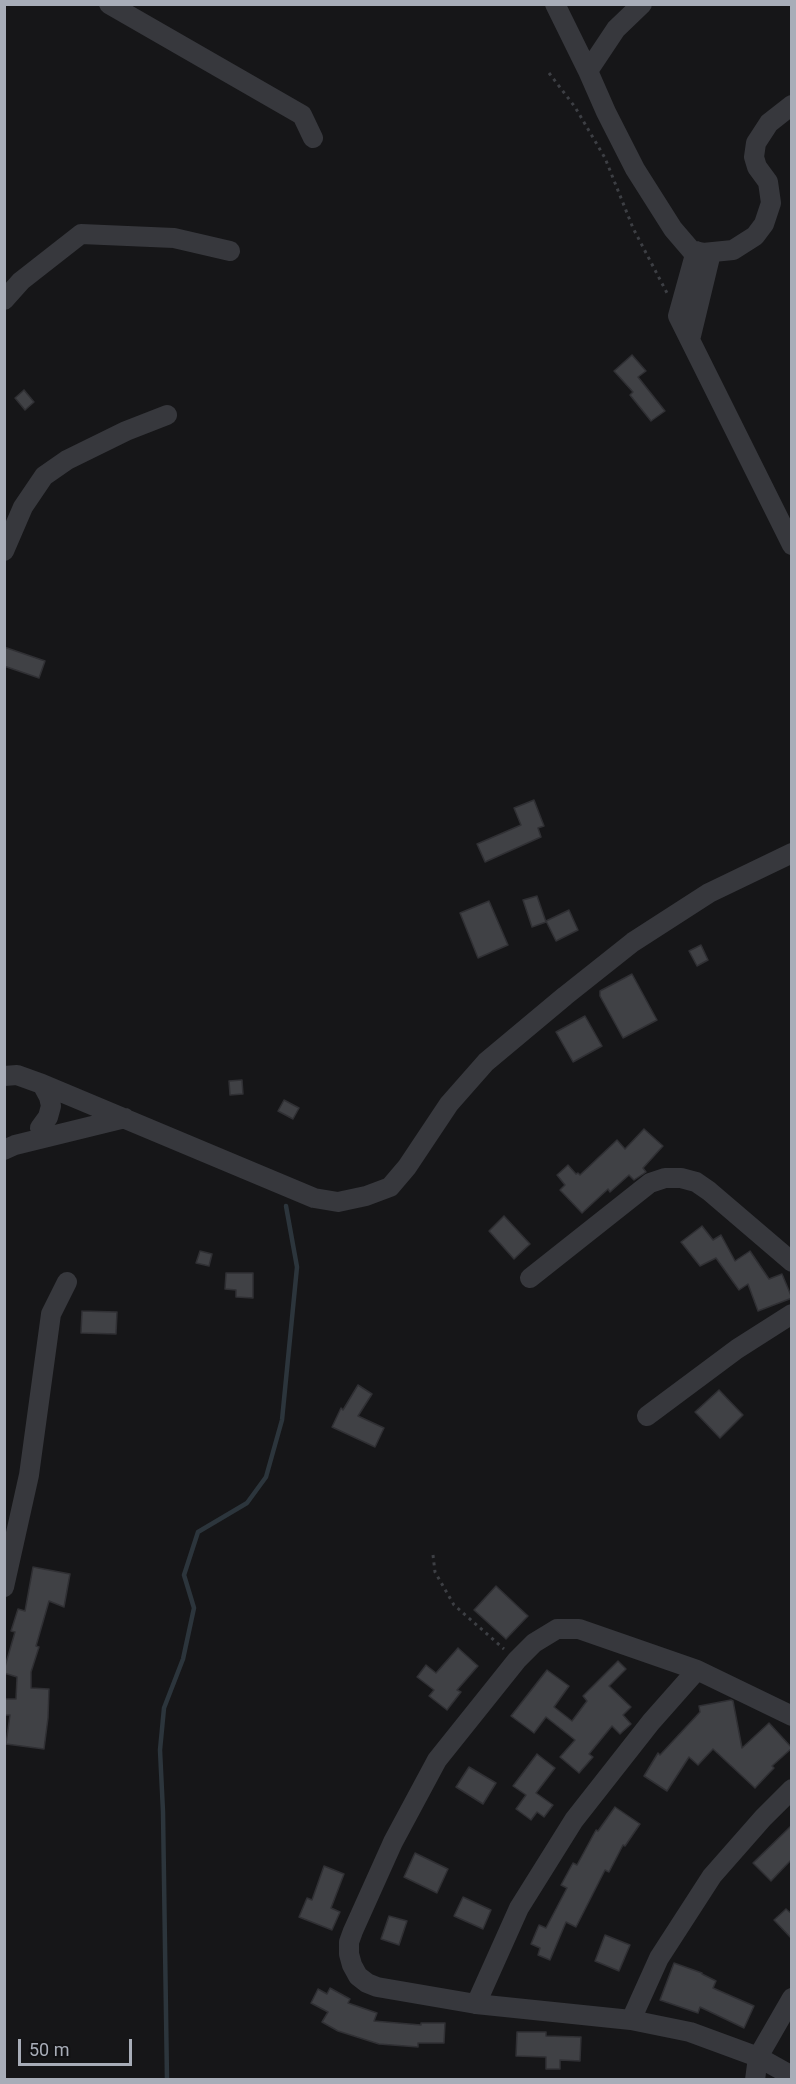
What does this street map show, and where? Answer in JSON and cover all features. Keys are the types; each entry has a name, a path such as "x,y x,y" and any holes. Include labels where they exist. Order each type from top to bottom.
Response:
{"street":[{"path":"109,4 302,115 313,138"},
{"path":"555,4 635,169 673,229 691,250 704,252 733,250 754,236 764,224 771,203 768,182 756,167 754,157 756,144 769,123 792,105"},
{"path":"588,71 615,29 642,4"},
{"path":"4,300 21,281 81,234 174,238 230,251"},
{"path":"704,252 678,316 792,545"},
{"path":"690,340 704,252"},
{"path":"4,551 23,507 44,476 77,455 126,431 167,415"},
{"path":"4,1076 17,1075 98,1106 314,1198 338,1202 366,1196 390,1186 407,1167 449,1104 486,1062 565,996 633,942 710,893 792,853"},
{"path":"40,1128 48,1118 51,1106 42,1084"},
{"path":"4,1137 82,1120 98,1106"},
{"path":"4,1150 15,1145 125,1118"},
{"path":"530,1278 650,1183 665,1178 681,1178 696,1182 792,1262"},
{"path":"4,1587 29,1475 51,1314 67,1282"},
{"path":"647,1416 737,1348 792,1314"},
{"path":"792,1716 697,1670 579,1629 557,1629 534,1643 517,1660 437,1760 393,1842 349,1942 349,1954 358,1976 378,1987 476,2004 631,2020 690,2032 758,2057 792,2076"},
{"path":"476,2004 519,1908 574,1820 651,1722 697,1670"},
{"path":"631,2020 659,1958 712,1876 792,1789"},
{"path":"755,2079 758,2057 792,1998"}],"path":[{"path":"549,74 575,107 605,158 633,228 678,316"},
{"path":"433,1555 435,1572 454,1605 517,1660"}],"building":[{"path":"632,355 646,371 638,377 665,411 651,421 630,395 633,392 614,371"},
{"path":"24,390 34,402 25,410 15,398"},
{"path":"4,647 45,661 39,678 4,666"},
{"path":"534,800 544,826 538,828 541,837 485,862 477,844 521,825 514,808"},
{"path":"537,896 546,922 532,927 523,900"},
{"path":"489,901 508,945 478,958 460,913"},
{"path":"569,910 578,930 556,941 546,921"},
{"path":"701,945 708,960 697,966 689,951"},
{"path":"632,974 657,1020 623,1038 600,996 600,991"},
{"path":"585,1016 602,1046 573,1062 556,1032"},
{"path":"242,1080 243,1094 230,1095 229,1081"},
{"path":"284,1100 299,1108 293,1119 278,1111"},
{"path":"644,1129 663,1146 643,1168 646,1172 634,1180 629,1175 610,1192 608,1189 582,1213 560,1190 565,1185 557,1175 568,1165 580,1175 617,1140 625,1149"},
{"path":"504,1216 530,1244 514,1259 489,1231"},
{"path":"702,1226 713,1240 721,1235 735,1261 750,1251 769,1279 782,1274 792,1298 758,1311 748,1284 739,1290 716,1258 700,1266 681,1242"},
{"path":"200,1251 212,1254 209,1266 196,1263"},
{"path":"226,1273 253,1273 253,1298 236,1297 236,1290 225,1289"},
{"path":"82,1311 117,1312 116,1334 81,1333"},
{"path":"358,1385 372,1394 358,1416 384,1428 375,1447 332,1427 341,1408 343,1410"},
{"path":"719,1390 743,1415 720,1438 695,1412"},
{"path":"33,1567 70,1574 64,1607 49,1601 31,1672 31,1688 49,1689 44,1749 6,1744 10,1715 4,1715 4,1699 16,1699 17,1677 4,1673 15,1632 11,1631 18,1609 25,1611"},
{"path":"496,1586 528,1616 506,1639 474,1610"},
{"path":"458,1648 478,1666 457,1690 461,1692 447,1710 429,1696 434,1690 417,1677 426,1665 436,1673"},
{"path":"618,1661 626,1669 609,1686 631,1707 623,1715 631,1724 620,1734 612,1726 589,1754 593,1757 579,1773 560,1757 575,1740 546,1717 534,1733 511,1716 547,1670 569,1686 554,1707 572,1721 587,1701 583,1696"},
{"path":"731,1700 742,1748 769,1723 792,1748 772,1766 774,1768 755,1788 713,1749 698,1765 689,1757 667,1791 644,1776 658,1753 660,1755 700,1712 699,1706"},
{"path":"537,1754 555,1768 536,1793 553,1805 544,1817 537,1812 531,1820 516,1809 526,1795 513,1786"},
{"path":"469,1767 496,1783 483,1804 456,1787"},
{"path":"615,1807 640,1824 625,1846 623,1845 609,1872 605,1870 576,1927 566,1922 550,1960 538,1955 540,1948 531,1944 539,1925 546,1928 567,1888 561,1885 573,1863 577,1865 596,1830 598,1831"},
{"path":"792,1825 792,1859 771,1881 753,1863"},
{"path":"415,1853 448,1869 437,1893 404,1877"},
{"path":"324,1866 344,1874 331,1908 340,1912 332,1930 299,1917 307,1898 312,1900"},
{"path":"463,1897 491,1910 483,1929 454,1916"},
{"path":"786,1909 792,1914 792,1939 774,1920"},
{"path":"389,1916 407,1921 399,1945 381,1939"},
{"path":"605,1935 630,1945 619,1971 595,1961"},
{"path":"674,1963 702,1973 716,1981 713,1988 754,2006 744,2028 700,2007 698,2013 660,2000"},
{"path":"330,1988 350,1999 348,2003 377,2013 374,2021 421,2025 421,2023 445,2023 444,2043 418,2043 418,2047 379,2044 338,2031 322,2022 328,2012 311,2003 318,1989 327,1994"},
{"path":"517,2032 546,2032 546,2036 581,2037 580,2061 560,2060 560,2069 546,2069 546,2057 516,2056"}],"waterway":[{"path":"167,2080 160,1750 164,1708 183,1659 194,1608 184,1575 198,1532 247,1503 266,1477 282,1420 297,1267 286,1206"}]}
